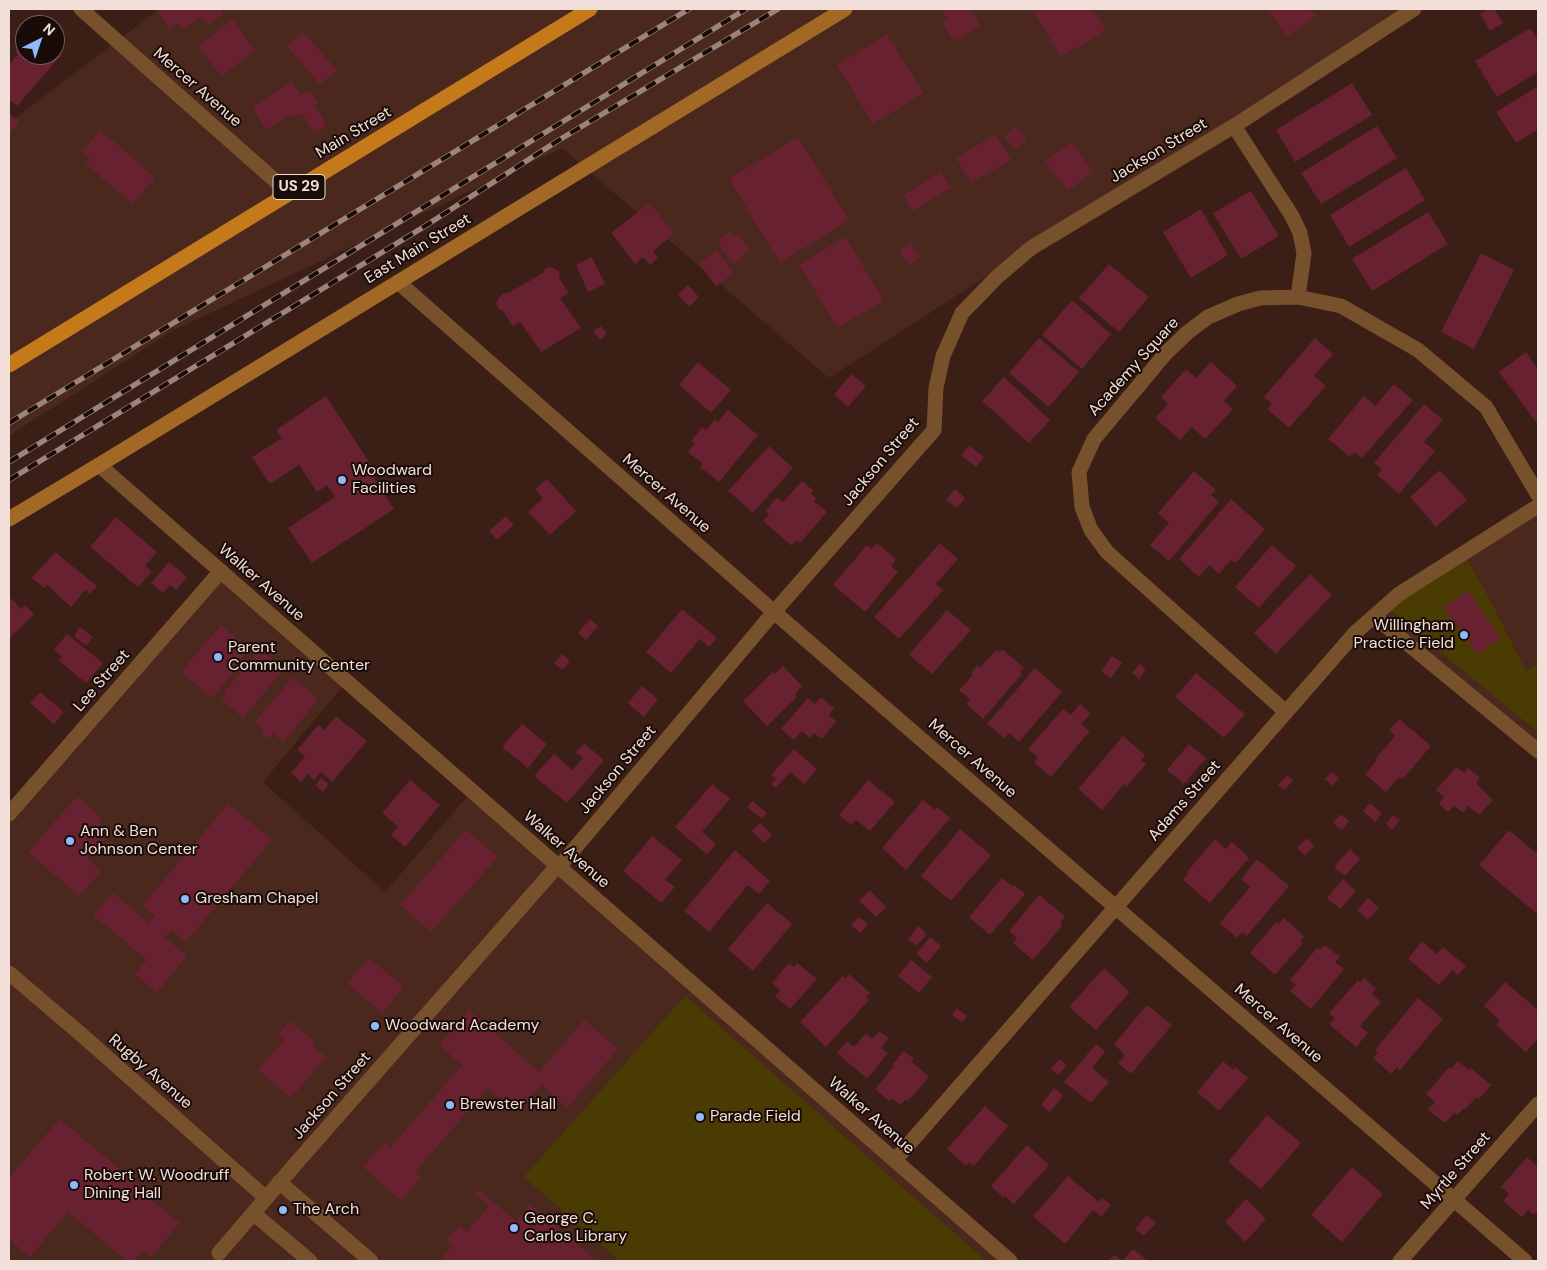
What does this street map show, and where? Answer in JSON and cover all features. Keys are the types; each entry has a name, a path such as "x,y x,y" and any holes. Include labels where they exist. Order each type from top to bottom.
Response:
{"main road":[{"name":"Main Street","path":"9,365 590,9"}],"street":[{"name":"Mercer Avenue","path":"81,9 289,193"},
{"name":"East Main Street","path":"9,519 845,9"},
{"name":"Jackson Street","path":"219,1253 279,1182 555,869 774,612 934,430 936,388 943,356 962,313 997,277 1032,248 1234,126 1414,9"},
{"path":"1234,126 1292,216 1300,233 1304,253 1298,297"},
{"name":"Mercer Avenue","path":"398,282 774,612 1524,1261"},
{"name":"Academy Square","path":"1286,712 1107,552 1091,530 1082,507 1079,472 1094,438 1166,353 1188,332 1208,317 1238,304 1260,298 1298,297 1341,306 1418,350 1486,407 1538,495"},
{"name":"Walker Avenue","path":"99,465 221,571 555,869 1010,1261"},
{"name":"Adams Street","path":"895,1160 1356,632 1399,594 1538,506"},
{"name":"Lee Street","path":"9,814 221,571"},
{"path":"1374,616 1538,751"},
{"name":"Rugby Avenue","path":"9,973 266,1198"},
{"name":"Myrtle Street","path":"1400,1261 1538,1104"},
{"path":"279,1182 371,1261"},
{"path":"253,1213 310,1261"}],"shaded area":[{"path":"159,9 1401,9 829,378 562,148 172,331 9,436 9,123"},
{"path":"1538,509 1538,751 1372,617"},
{"name":"Willingham Practice Field","path":"1465,556 1489,598 1526,671 1538,664 1538,732 1386,607"},
{"name":"Woodward Academy","path":"221,571 347,681 263,782 385,892 472,791 1010,1261 9,1261 9,814"},
{"name":"Parade Field","path":"685,996 986,1261 620,1261 524,1177"}],"building":[{"path":"219,9 223,14 208,25 201,17 183,30 178,23 170,29 157,10"},
{"path":"941,9 970,9 980,25 954,41 942,22 948,19"},
{"path":"1032,9 1093,9 1106,31 1061,57"},
{"path":"1268,9 1310,9 1316,16 1287,36"},
{"path":"1488,9 1494,9 1503,23 1490,31 1480,14"},
{"path":"233,19 255,51 221,76 198,46"},
{"path":"1530,28 1538,40 1538,72 1497,97 1475,61"},
{"path":"303,32 337,70 320,85 287,46"},
{"path":"887,34 924,93 873,124 837,65"},
{"path":"15,58 15,65 52,65 17,106 9,99 9,65"},
{"path":"292,82 301,95 310,90 318,103 315,105 327,124 314,133 302,113 293,118 291,115 266,130 252,107"},
{"path":"1352,83 1372,115 1295,162 1276,130"},
{"path":"1538,86 1538,129 1516,143 1496,112"},
{"path":"9,113 19,122 9,134"},
{"path":"1377,126 1397,158 1321,204 1301,173"},
{"path":"1016,127 1027,139 1015,149 1004,137"},
{"path":"100,131 155,178 132,204 85,163 90,158 82,151"},
{"path":"996,134 1011,160 971,183 956,158"},
{"path":"798,137 849,220 780,263 729,179"},
{"path":"1071,142 1093,172 1067,191 1045,161"},
{"path":"1406,168 1425,200 1349,247 1330,215"},
{"path":"941,172 951,188 913,211 903,195"},
{"path":"1251,191 1279,236 1241,259 1213,213"},
{"path":"650,203 674,234 653,251 658,258 650,265 643,257 635,264 611,233"},
{"path":"1201,209 1228,255 1191,278 1163,232"},
{"path":"1428,212 1448,244 1372,291 1352,259"},
{"path":"729,232 734,236 737,234 750,249 734,264 719,247 722,244 718,241"},
{"path":"845,237 884,300 838,328 799,265"},
{"path":"910,243 920,256 910,265 899,252"},
{"path":"717,250 734,273 716,286 699,264"},
{"path":"1481,253 1514,270 1474,349 1441,332"},
{"path":"592,257 605,284 588,292 576,265"},
{"path":"1109,264 1149,297 1119,332 1079,298"},
{"path":"551,267 559,271 560,280 569,293 560,298 581,328 541,352 520,322 513,327 496,304 501,295 508,293 543,273 546,268"},
{"path":"688,285 699,297 689,307 678,294"},
{"path":"1072,300 1111,334 1082,369 1042,335"},
{"path":"601,326 607,334 600,340 593,331"},
{"path":"1039,338 1079,372 1049,407 1009,373"},
{"path":"1315,338 1333,354 1314,376 1326,386 1289,428 1267,409 1272,404 1264,397"},
{"path":"1526,352 1538,370 1538,421 1536,422 1499,372"},
{"path":"698,362 731,390 711,413 679,385"},
{"path":"1211,362 1237,386 1224,401 1233,409 1205,439 1192,427 1180,440 1155,418 1168,404 1161,397 1186,369 1196,378"},
{"path":"851,374 866,386 848,407 834,395"},
{"path":"1004,377 1050,420 1029,443 982,401"},
{"path":"1394,384 1413,400 1362,458 1354,452 1350,457 1328,439 1364,396 1375,406"},
{"name":"Woodward Facilities","path":"326,396 377,474 373,476 394,509 312,563 288,528 335,497 327,485 317,492 299,465 270,484 252,457 282,438 276,430"},
{"path":"1424,404 1443,420 1424,442 1435,451 1399,494 1377,475 1382,469 1374,463"},
{"path":"728,410 758,435 719,482 700,467 703,464 688,452 695,444 691,441 702,427 706,430 715,420 718,422"},
{"path":"969,445 984,457 976,467 961,455"},
{"path":"769,446 793,468 753,513 728,491"},
{"path":"1440,470 1467,500 1436,527 1410,497"},
{"path":"1194,471 1216,490 1211,495 1219,502 1169,561 1150,545 1169,523 1158,513"},
{"path":"547,479 576,511 550,535 528,512 543,498 535,489"},
{"path":"802,481 814,491 811,494 816,498 814,501 827,512 800,543 797,540 792,546 763,521 769,514 766,511 777,497 783,502"},
{"path":"955,489 965,498 957,508 946,500"},
{"path":"1231,499 1265,529 1236,563 1231,560 1219,574 1209,565 1199,577 1179,559"},
{"path":"506,516 514,525 497,540 489,531"},
{"path":"116,517 157,552 145,566 152,571 138,587 90,547"},
{"path":"877,543 896,559 891,566 898,572 865,612 833,585 867,545 871,549"},
{"path":"940,543 958,559 936,584 943,590 899,639 874,617"},
{"path":"1272,545 1296,566 1259,608 1235,587"},
{"path":"55,552 97,586 90,594 85,590 71,607 47,585 44,588 32,578"},
{"path":"169,562 187,577 176,590 170,585 163,593 151,583"},
{"path":"1310,574 1332,595 1276,654 1254,633"},
{"path":"1468,591 1501,638 1477,654 1444,607"},
{"path":"9,596 21,609 25,605 34,614 9,639"},
{"path":"682,609 717,638 709,647 700,639 671,673 646,652"},
{"path":"947,610 971,630 932,674 909,655"},
{"path":"590,619 598,626 586,640 578,633"},
{"name":"Parent Community Center","path":"221,625 249,649 235,666 237,668 212,698 181,672"},
{"path":"80,627 93,637 86,646 74,636"},
{"path":"67,634 103,663 86,683 59,661 62,657 54,650"},
{"path":"260,649 284,669 243,718 221,699 226,694 224,692"},
{"path":"1002,649 1024,668 1020,672 1022,674 983,719 966,704 970,699 959,690 973,675 971,673 977,665 980,668 996,650 999,652"},
{"path":"562,654 570,661 563,670 554,663"},
{"path":"1112,656 1122,663 1111,678 1101,671"},
{"path":"1140,664 1146,669 1139,679 1132,673"},
{"path":"783,666 802,686 795,694 797,697 767,726 743,701 773,672 775,674"},
{"path":"1035,668 1062,692 1019,742 1009,733 1004,738 987,724"},
{"path":"1196,673 1245,714 1224,738 1175,697"},
{"path":"293,677 319,699 283,742 273,733 269,739 261,732 263,729 255,722"},
{"path":"642,686 658,699 644,717 628,703"},
{"path":"40,692 64,712 54,724 30,703"},
{"path":"821,697 834,708 829,715 836,721 822,739 814,733 810,738 802,731 794,740 781,729 808,698 815,704"},
{"path":"1080,704 1091,713 1081,724 1090,731 1051,777 1034,763 1038,758 1028,749 1063,709 1071,715"},
{"path":"336,716 367,741 332,782 321,772 314,780 307,774 301,782 291,773 305,756 297,750 318,725 324,730"},
{"path":"1399,719 1431,746 1403,779 1399,777 1386,792 1365,774 1395,736 1389,730"},
{"path":"522,724 547,744 528,768 502,747"},
{"path":"1123,736 1145,755 1141,760 1146,764 1126,787 1124,784 1102,810 1078,789"},
{"path":"584,743 604,760 567,803 534,776 554,754 573,770 583,758 576,752"},
{"path":"1189,744 1206,758 1184,784 1167,770"},
{"path":"794,749 817,769 804,784 790,772 776,788 771,784 776,779 771,775"},
{"path":"1456,767 1464,773 1468,768 1480,778 1476,783 1493,800 1479,815 1468,806 1463,813 1454,806 1448,812 1439,804 1444,797 1436,790"},
{"path":"1331,772 1339,778 1333,786 1325,779"},
{"path":"1287,775 1293,780 1285,790 1278,785"},
{"path":"321,778 329,784 323,792 315,785"},
{"path":"410,780 440,805 405,847 391,835 398,827 382,813"},
{"path":"868,780 895,802 870,831 856,820 852,825 839,815"},
{"path":"712,784 730,799 702,832 716,844 707,855 675,827"},
{"name":"Ann & Ben Johnson Center","path":"77,796 102,818 98,823 110,833 87,859 101,871 79,896 28,852"},
{"path":"923,800 935,810 937,807 950,818 906,870 882,848"},
{"path":"752,801 767,813 762,819 747,807"},
{"path":"1370,803 1382,813 1375,822 1363,811"},
{"name":"Gresham Chapel","path":"228,804 272,840 186,942 171,930 164,937 187,956 157,992 135,974 147,960 93,915 113,893 149,923 155,916 142,906"},
{"path":"1341,814 1349,821 1342,830 1333,823"},
{"path":"1393,815 1400,820 1392,830 1386,824"},
{"path":"760,823 772,835 764,843 752,831"},
{"path":"960,829 991,855 951,901 921,876"},
{"path":"466,830 498,857 431,932 400,905"},
{"path":"1509,830 1536,853 1538,851 1537,914 1479,865"},
{"path":"652,836 682,860 665,880 675,887 661,903 623,871"},
{"path":"1307,838 1314,846 1305,855 1297,848"},
{"path":"1215,839 1226,849 1232,842 1249,858 1210,903 1183,880 1188,874 1187,872"},
{"path":"1350,849 1360,859 1345,876 1334,867"},
{"path":"735,850 770,881 759,894 748,885 709,932 684,911"},
{"path":"1257,859 1289,886 1247,936 1242,932 1237,938 1220,923 1250,887 1241,879"},
{"path":"1002,878 1025,894 990,935 969,917"},
{"path":"1343,879 1356,891 1340,909 1327,898"},
{"path":"870,890 886,907 876,917 859,901"},
{"path":"1039,895 1065,916 1060,923 1062,926 1033,960 1013,943 1017,938 1009,931"},
{"path":"1368,898 1379,908 1368,920 1357,910"},
{"path":"767,903 792,924 753,971 728,949"},
{"path":"859,917 868,924 860,933 851,925"},
{"path":"1284,918 1304,936 1300,941 1303,943 1275,975 1250,953 1276,922 1279,924"},
{"path":"918,926 927,934 916,946 908,939"},
{"path":"930,937 941,946 927,963 916,954"},
{"path":"1422,941 1437,954 1443,947 1466,966 1458,975 1453,970 1439,985 1408,959"},
{"path":"1325,945 1340,957 1335,962 1344,969 1311,1009 1290,991 1296,985 1290,980 1317,948 1320,950"},
{"path":"369,958 404,987 382,1013 347,983"},
{"path":"911,960 932,977 919,993 898,976"},
{"path":"789,963 794,967 797,963 817,979 790,1009 775,996 780,990 772,983"},
{"path":"1104,968 1130,992 1096,1030 1069,1007"},
{"path":"849,974 870,993 866,998 869,1000 826,1047 800,1022 843,976 845,979"},
{"path":"1364,978 1376,989 1372,994 1381,1002 1360,1026 1368,1033 1356,1047 1329,1024 1335,1018 1329,1013 1358,980 1360,983"},
{"path":"1505,982 1538,1010 1538,1038 1526,1052 1496,1025 1500,1020 1484,1006"},
{"path":"1418,998 1443,1019 1400,1070 1397,1067 1391,1074 1373,1058 1378,1053 1375,1050"},
{"path":"1147,1005 1172,1025 1131,1074 1118,1063 1125,1055 1114,1044"},
{"path":"957,1008 967,1016 962,1023 952,1015"},
{"name":"Brewster Hall","path":"469,1010 539,1072 584,1020 618,1049 567,1108 542,1085 523,1107 518,1103 513,1109 488,1088 415,1172 421,1178 401,1201 363,1167 384,1143 390,1148 462,1065 439,1045"},
{"path":"290,1021 316,1043 313,1046 326,1057 291,1098 258,1070 284,1040 278,1035"},
{"path":"879,1031 889,1038 881,1048 888,1053 867,1079 837,1053 847,1041 854,1047 866,1033 872,1039"},
{"path":"1096,1044 1105,1052 1092,1068 1109,1082 1091,1103 1064,1082"},
{"path":"904,1051 914,1059 912,1062 929,1077 908,1101 906,1099 900,1105 892,1098 889,1101 875,1089"},
{"path":"1059,1059 1067,1065 1058,1075 1051,1069"},
{"path":"1223,1061 1233,1070 1235,1067 1248,1078 1219,1111 1197,1092"},
{"path":"1458,1061 1469,1070 1471,1068 1491,1085 1479,1099 1476,1097 1466,1109 1464,1108 1457,1115 1454,1113 1445,1123 1428,1110 1435,1102 1426,1094 1449,1067 1451,1069"},
{"path":"1054,1088 1063,1096 1050,1112 1041,1105"},
{"path":"985,1106 1008,1126 974,1166 969,1162 966,1166 947,1149"},
{"path":"1267,1115 1301,1143 1261,1189 1228,1162"},
{"name":"Robert W. Woodruff Dining Hall","path":"59,1119 148,1193 146,1195 180,1223 151,1257 143,1250 133,1261 127,1261 68,1212 30,1257 9,1239 9,1178"},
{"path":"1027,1145 1049,1165 1014,1204 991,1186"},
{"path":"1527,1157 1538,1167 1538,1210 1534,1215 1528,1210 1522,1217 1503,1201 1509,1194 1501,1187"},
{"path":"1352,1167 1383,1194 1342,1242 1311,1215"},
{"path":"1068,1176 1099,1202 1102,1198 1111,1205 1101,1217 1093,1210 1065,1244 1033,1216"},
{"name":"George C. Carlos Library","path":"479,1190 516,1221 530,1204 597,1261 440,1261 453,1245 447,1240 460,1225 467,1232 489,1206 475,1194"},
{"path":"1246,1199 1266,1219 1245,1242 1225,1222"},
{"path":"1147,1215 1156,1223 1144,1236 1135,1229"},
{"path":"1133,1249 1148,1261 1122,1261"},
{"path":"1114,1255 1122,1261 1108,1261"}],"railway":[{"path":"9,423 689,9"},
{"path":"9,462 746,9"},
{"path":"9,480 422,228 559,140 778,9"}],"place":[{"name":"Woodward Facilities","path":"342,480"},
{"name":"Willingham Practice Field","path":"1464,635"},
{"name":"Parent Community Center","path":"218,657"},
{"name":"Ann & Ben Johnson Center","path":"70,841"},
{"name":"Gresham Chapel","path":"185,899"},
{"name":"Woodward Academy","path":"375,1026"},
{"name":"Brewster Hall","path":"450,1105"},
{"name":"Parade Field","path":"700,1117"},
{"name":"Robert W. Woodruff Dining Hall","path":"74,1185"},
{"name":"The Arch","path":"283,1210"},
{"name":"George C. Carlos Library","path":"514,1228"}]}
